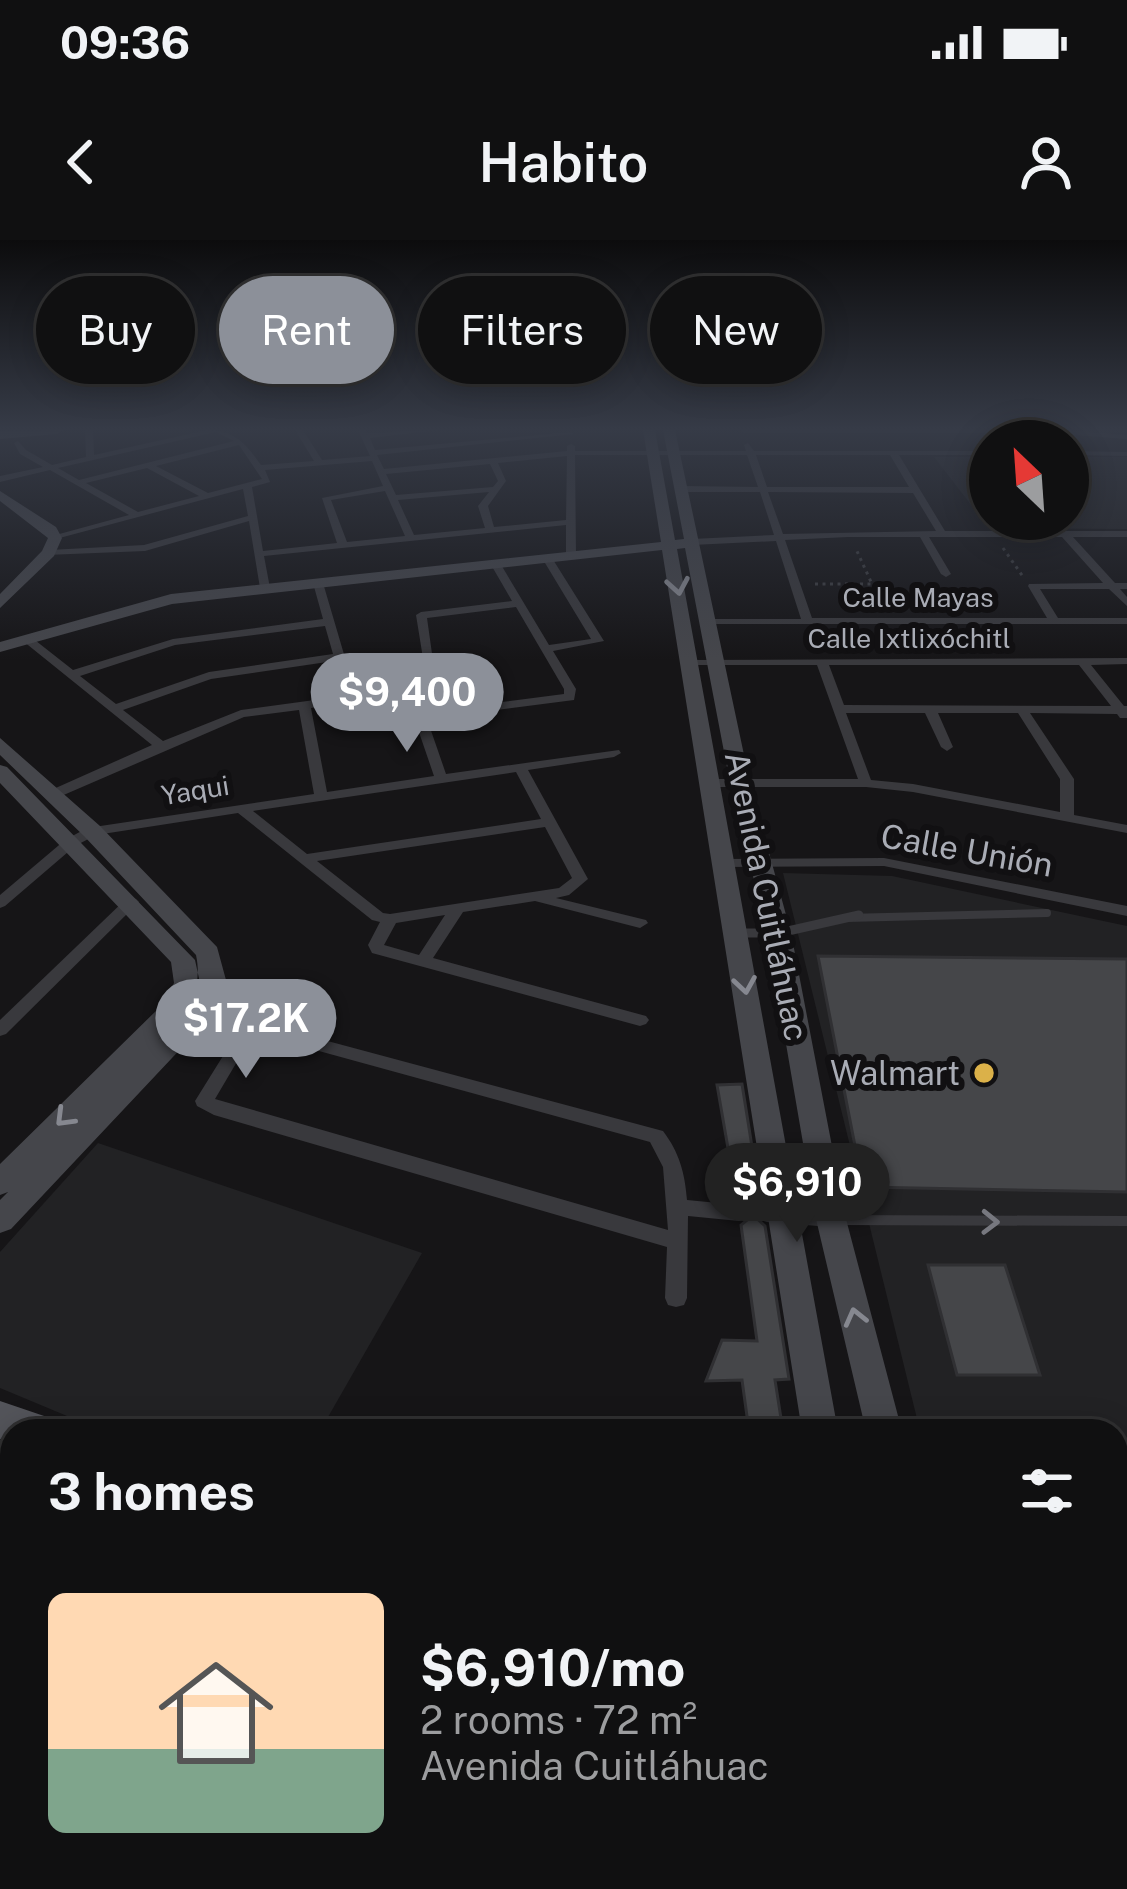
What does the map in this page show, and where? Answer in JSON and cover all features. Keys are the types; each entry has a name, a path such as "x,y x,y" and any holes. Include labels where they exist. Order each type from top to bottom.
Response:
{"main road":[{"path":"0,603 52,546 51,530 17,507"},
{"name":"Avenida Cuitláhuac","path":"663,507 779,933 831,1220 881,1419"},
{"name":"Avenida Cuitláhuac","path":"685,507 710,622 705,662 708,783 736,933 774,1214 817,1419"},
{"path":"0,510 29,530 35,543 0,586"},
{"path":"0,646 154,602 692,542"},
{"path":"0,744 92,831 208,953 214,980 195,1018 12,1176"},
{"path":"0,1220 12,1176 171,1011 185,988 183,960 131,902 4,779"}],"street":[{"path":"123,507 138,516"},
{"path":"52,546 171,507"},
{"path":"251,507 265,588"},
{"path":"329,507 343,545"},
{"path":"398,507 411,538"},
{"path":"483,507 490,530"},
{"path":"571,507 571,555"},
{"path":"772,507 808,622"},
{"path":"926,507 942,533"},
{"path":"52,546 146,548 253,517"},
{"path":"848,519 852,534"},
{"path":"259,554 571,522"},
{"path":"922,534 946,574"},
{"path":"692,542 782,535 969,534"},
{"path":"1089,534 1127,534"},
{"path":"1071,540 1127,604"},
{"path":"546,649 597,643 547,558"},
{"path":"420,716 570,697 570,689 495,563"},
{"path":"318,583 352,699"},
{"path":"1033,586 1127,586"},
{"path":"1033,586 1054,621"},
{"path":"55,794 241,714 412,693 434,682 421,615 519,603"},
{"name":"Calle Mayas","path":"710,622 1127,621"},
{"path":"73,674 173,642 329,622"},
{"path":"27,639 161,746"},
{"path":"113,709 208,676 337,657"},
{"name":"Calle Ixtlixóchitl","path":"705,662 1127,662"},
{"path":"1083,662 1125,714"},
{"path":"822,663 866,783"},
{"path":"412,693 441,778"},
{"path":"304,704 321,796"},
{"path":"840,709 1125,714"},
{"path":"930,710 947,746"},
{"path":"1022,710 1067,779 1067,818"},
{"name":"Yaqui","path":"0,903 70,843 92,831 614,753"},
{"path":"239,807 367,912 390,919 564,892 580,879 520,767"},
{"path":"708,783 866,783 1127,829"},
{"path":"302,859 548,822"},
{"name":"Calle Unión","path":"723,863 884,862 1127,911"},
{"path":"536,898 640,923"},
{"path":"0,1030 131,902"},
{"path":"423,961 458,908"},
{"path":"390,919 376,948 640,1020"},
{"path":"676,1241 214,1108 204,1101 242,1039 252,1032 268,1031 656,1136 672,1156 676,1207 676,1241 676,1298"},
{"path":"676,1207 739,1213"},
{"path":"774,1214 831,1220"}],"lane":[{"path":"736,933 779,933 859,915 1047,913"},
{"path":"831,1220 1127,1221"}],"path":[{"path":"797,584 872,584 852,534"},
{"path":"998,540 1033,586"}],"shaded area":[{"path":"1089,507 1127,507 1127,529 1089,529"},
{"path":"783,873 892,876 1127,926 1127,1419 917,1419"},
{"path":"98,1143 422,1253 327,1419 74,1419 0,1388 0,1252"}],"building":[{"name":"Walmart","path":"818,956 1127,959 1127,1192 863,1187"},
{"path":"742,1084 761,1203 753,1212 737,1200 717,1085"},
{"path":"753,1215 765,1226 789,1379 775,1380 781,1419 747,1419 742,1380 706,1381 722,1340 757,1341 741,1225"},
{"path":"928,1265 1005,1265 1040,1375 957,1375"}],"place":[{"name":"Walmart","path":"984,1073"}]}
